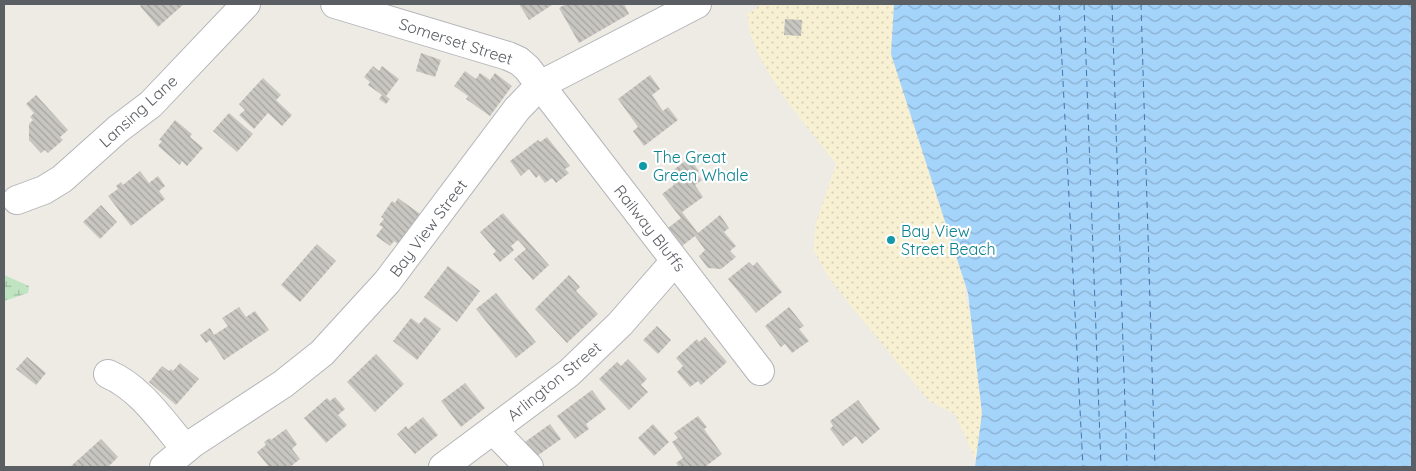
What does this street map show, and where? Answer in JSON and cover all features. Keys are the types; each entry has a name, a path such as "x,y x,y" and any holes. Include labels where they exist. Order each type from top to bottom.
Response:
{"street":[{"name":"Lansing Lane","path":"17,200 44,190 62,180 118,128 151,104 246,4"},
{"name":"Somerset Street","path":"335,4 508,56 519,61 527,68 540,85"},
{"name":"Bay View Street","path":"164,467 186,449 284,384 322,353 387,282 517,109 540,85 697,4"},
{"name":"Railway Bluffs","path":"540,85 760,371"},
{"name":"Arlington Street","path":"442,467 569,372 620,324 675,261"},
{"path":"108,374 132,388 186,449"},
{"path":"493,430 529,467"}],"green space":[{"path":"4,275 29,286 28,293 4,301"}],"sand":[{"name":"Bay View Street Beach","path":"762,4 942,4 968,229 965,296 980,350 990,411 979,467 955,414 929,401 829,278 814,251 815,226 836,164 777,87 758,54 751,36 747,14"}],"water":[{"path":"894,4 1412,4 1412,467 975,467 982,413 968,293 891,54"}],"building":[{"path":"143,4 184,4 158,27 140,6"},
{"path":"519,4 551,4 552,5 529,20"},
{"path":"566,4 624,4 629,14 579,43 559,8"},
{"path":"785,19 802,20 801,36 784,35"},
{"path":"421,53 441,60 435,77 416,71"},
{"path":"373,66 379,71 382,66 399,79 386,96 390,99 386,104 379,99 382,95 368,85 370,82 364,77"},
{"path":"465,71 476,79 480,73 490,80 495,73 512,86 490,116 466,99 468,96 454,86"},
{"path":"650,75 660,89 652,95 663,111 668,107 678,120 644,146 633,131 638,127 618,99"},
{"path":"263,78 281,95 276,100 292,115 282,126 268,113 254,129 239,115 245,110 239,104"},
{"path":"36,95 68,130 60,137 63,140 48,153 45,150 41,153 29,140 29,124 33,120 30,117 34,113 26,104"},
{"path":"229,113 253,134 237,152 213,131"},
{"path":"175,120 192,134 190,137 203,148 187,166 182,161 180,165 158,146 162,141 159,140"},
{"path":"547,137 570,166 565,169 569,173 556,183 552,178 545,183 539,175 536,178 529,169 521,176 510,161 538,140 540,142"},
{"path":"689,158 699,171 696,173 702,180 695,185 703,197 682,212 698,233 720,215 729,228 724,232 736,246 730,251 736,257 721,269 708,268 699,256 705,250 695,236 682,246 668,228 681,218 662,194 674,185 667,175"},
{"path":"140,171 149,183 158,176 165,186 159,191 165,199 131,226 108,196 118,189 116,186 121,182 123,185"},
{"path":"398,198 423,216 401,246 394,241 390,246 376,236 383,227 379,225 384,219 381,217 392,201 395,203"},
{"path":"101,205 117,222 100,239 83,222"},
{"path":"503,213 549,265 533,280 514,259 526,249 518,240 511,246 514,250 500,262 493,254 496,251 480,232"},
{"path":"317,244 336,261 300,302 281,285"},
{"path":"749,262 753,266 757,262 782,292 756,313 728,279"},
{"path":"448,266 480,291 457,322 424,297"},
{"path":"569,275 580,287 576,291 598,314 567,343 535,309"},
{"path":"496,293 536,342 516,358 476,309"},
{"path":"239,307 246,317 255,311 269,330 224,360 210,340 206,343 200,335 210,328 214,335 228,326 222,318"},
{"path":"789,307 804,326 799,329 809,341 792,353 785,344 781,347 765,326"},
{"path":"425,317 441,329 417,360 393,341 411,318 419,324"},
{"path":"657,326 671,340 658,354 643,340"},
{"path":"705,337 727,362 701,385 698,381 690,387 677,372 683,366 676,358 697,339 699,342"},
{"path":"376,354 404,384 375,412 347,382"},
{"path":"27,357 46,373 36,385 16,369"},
{"path":"628,359 647,379 641,385 648,392 629,410 599,379 617,362 621,366"},
{"path":"180,363 199,379 176,405 149,382 162,366 169,371 171,369 173,371"},
{"path":"465,383 485,408 461,427 441,401"},
{"path":"592,390 606,409 586,424 589,429 575,439 557,416"},
{"path":"335,397 345,409 338,415 347,425 326,443 304,418 327,398 330,401"},
{"path":"858,400 880,429 862,444 856,436 843,446 830,429 833,426 830,421"},
{"path":"698,416 707,427 704,429 722,454 705,467 679,467 676,463 683,458 672,442 678,438 674,433"},
{"path":"423,417 438,435 415,454 397,434 406,426 408,429"},
{"path":"550,424 561,439 530,461 522,449 527,445 525,442"},
{"path":"653,424 669,442 654,456 638,438"},
{"path":"286,429 297,444 292,449 300,459 290,467 269,467 257,452 266,445 264,442 270,438 271,440"},
{"path":"101,439 118,457 108,467 70,467"}],"ferry route":[{"path":"1059,4 1083,467"},
{"path":"1084,4 1101,467"},
{"path":"1112,4 1127,467"},
{"path":"1141,4 1155,467"}],"place":[{"name":"The Great Green Whale","path":"643,166"},
{"name":"Bay View Street Beach","path":"891,240"}]}
